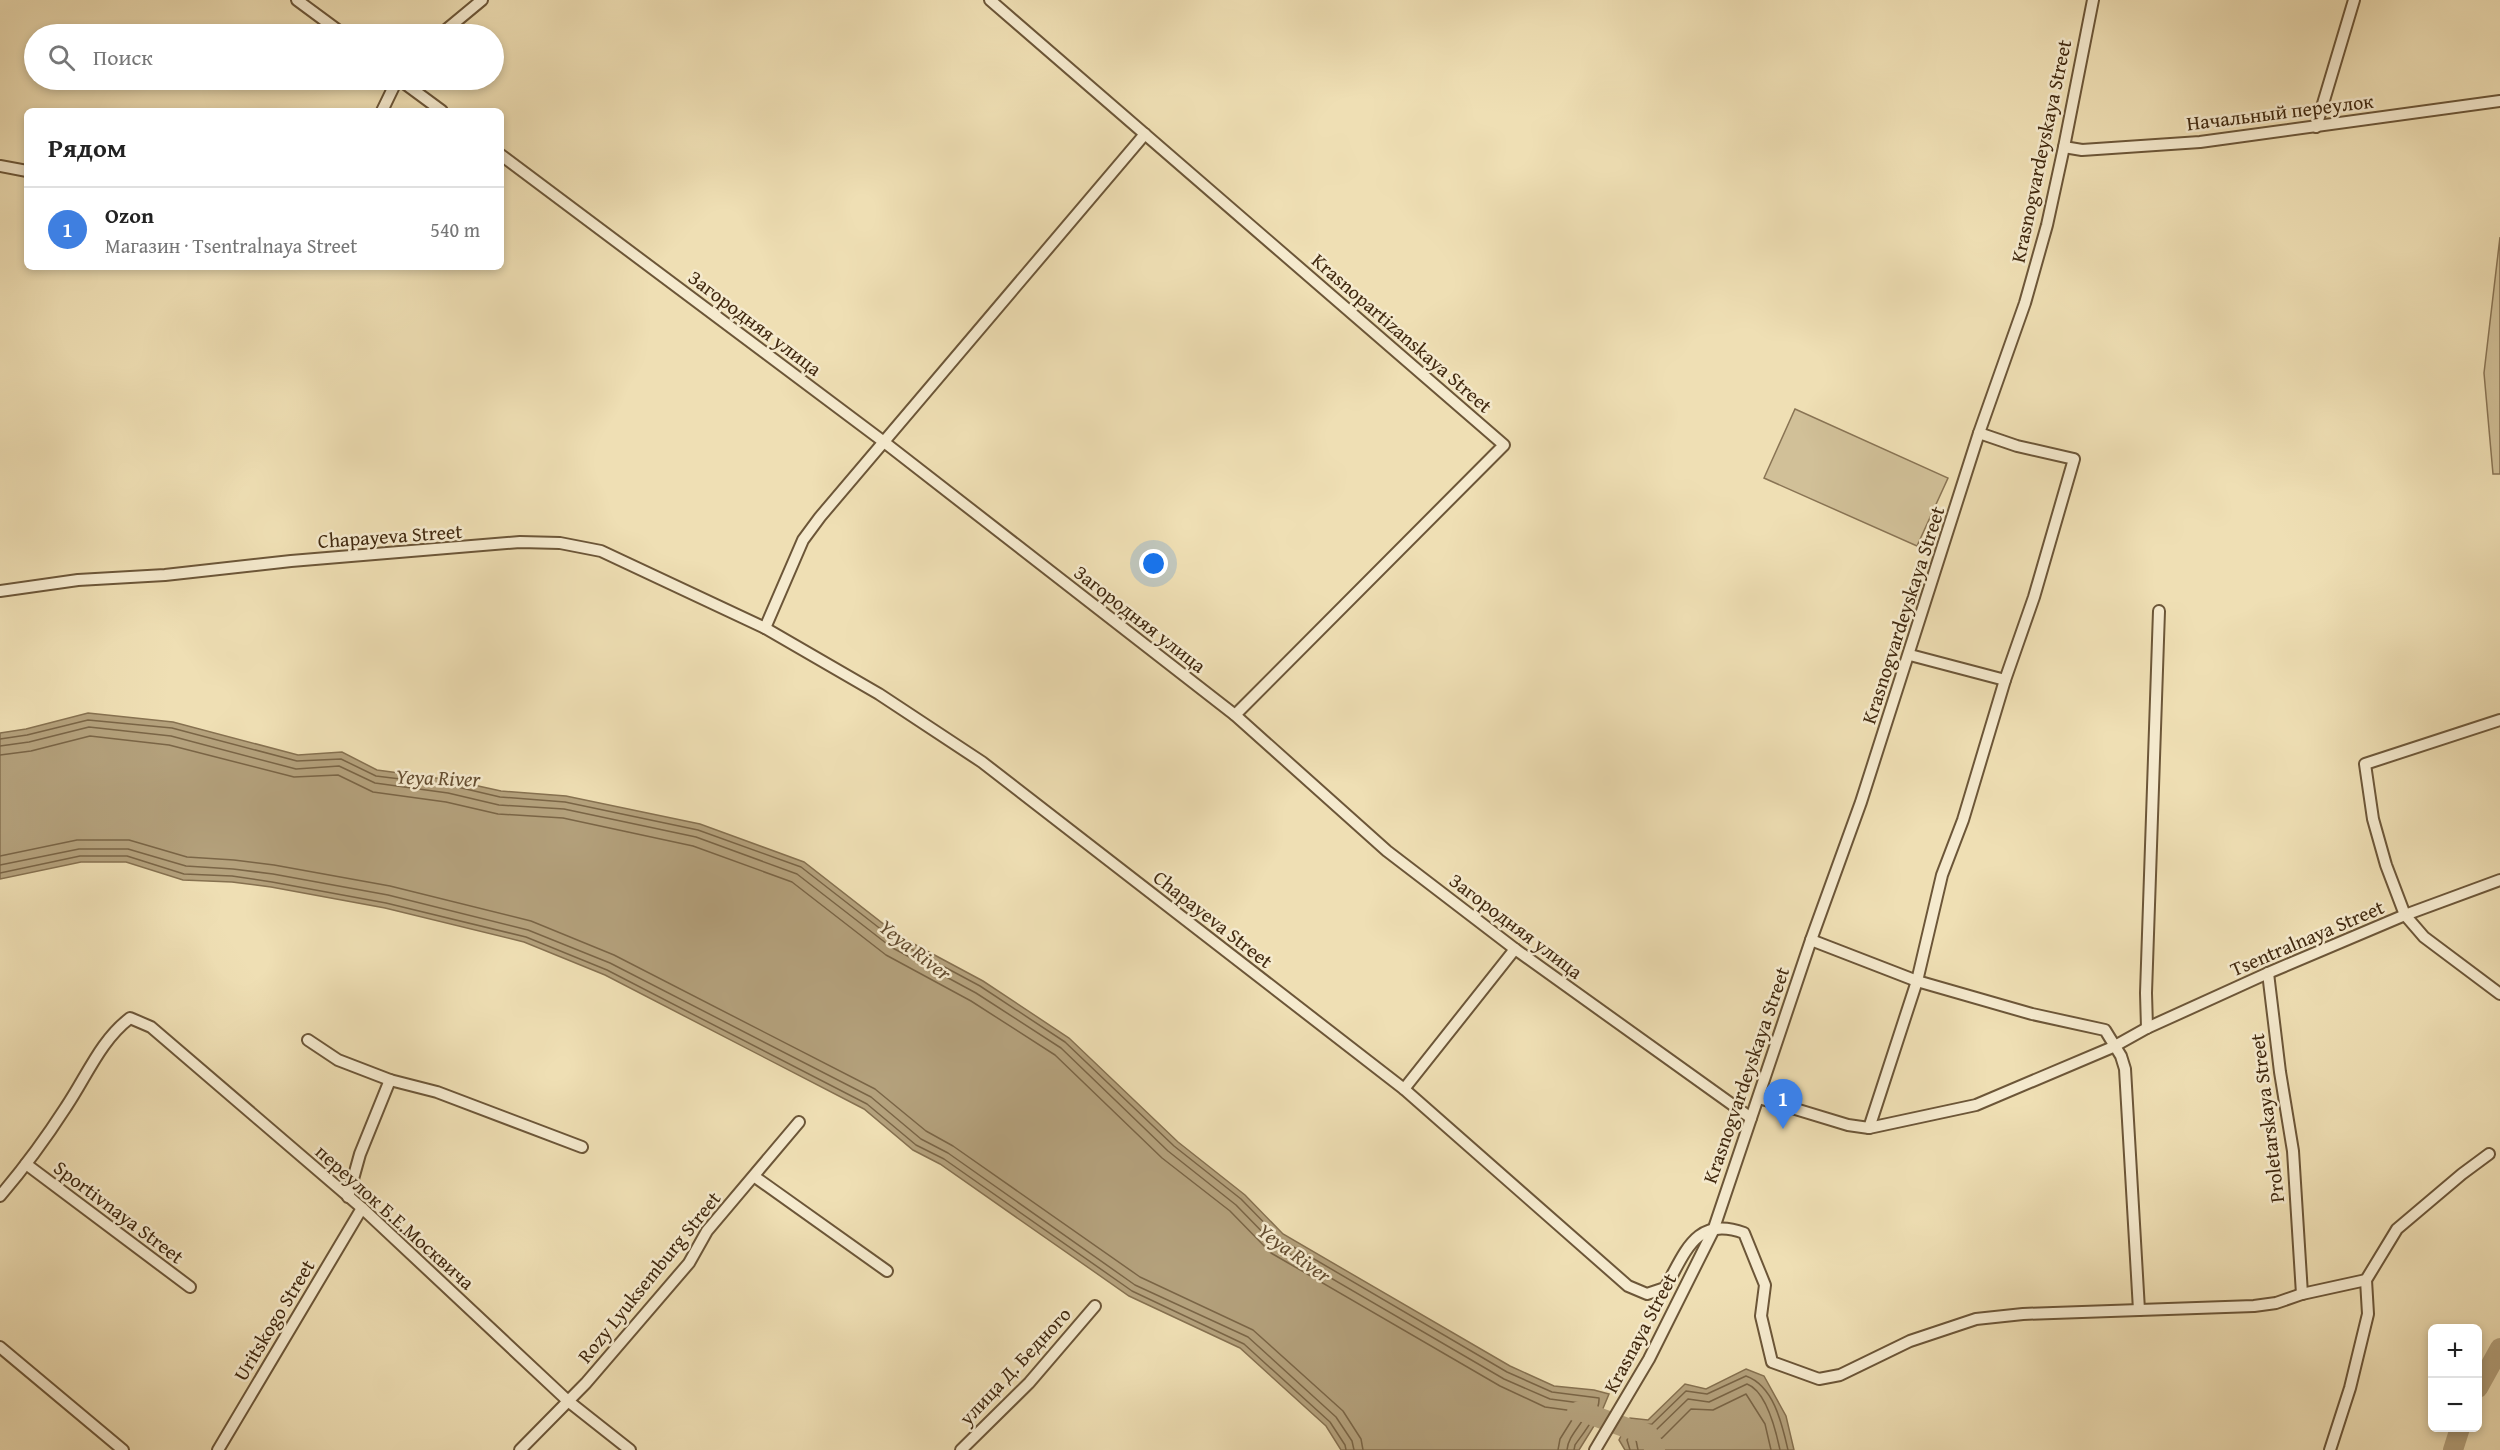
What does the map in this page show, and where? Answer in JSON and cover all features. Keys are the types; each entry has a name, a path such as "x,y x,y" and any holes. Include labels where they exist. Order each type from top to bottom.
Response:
{"street":[{"path":"297,0 330,24"},
{"path":"453,24 482,0"},
{"name":"Krasnopartizanskaya Street","path":"990,0 1504,445 1235,715"},
{"name":"Krasnogvardeyskaya Street","path":"1713,1231 1811,940 1864,794 1979,433 2025,303 2047,225 2092,0"},
{"path":"2316,127 2354,0"},
{"path":"384,108 394,90"},
{"path":"413,90 438,108"},
{"name":"Начальный переулок","path":"2064,147 2082,150 2200,142 2500,101"},
{"path":"765,628 803,540 1144,134"},
{"name":"Загородняя улица","path":"504,157 884,442 1235,715 1387,851 1515,949 1751,1118"},
{"path":"0,166 24,170"},
{"path":"1869,1128 1917,981 1942,876 2034,597 2074,459 2017,446 1979,433"},
{"name":"Chapayeva Street","path":"0,591 78,580 165,575 291,561 520,542 560,543 601,551 765,628 879,694 982,762 1404,1089 1628,1287 1647,1294 1665,1288 1690,1242 1702,1234 1713,1231"},
{"path":"2147,1028 2146,993 2159,611"},
{"path":"1910,655 2005,680"},
{"name":"Tsentralnaya Street","path":"1759,1098 1848,1125 1869,1128 1976,1105 2113,1047 2147,1028 2268,973 2405,915 2386,865 2373,819 2365,764 2500,720"},
{"path":"2500,880 2405,915 2424,937 2500,994"},
{"path":"1811,940 1917,981 2032,1014 2105,1030 2113,1047 2121,1056 2125,1069 2139,1310"},
{"path":"1404,1089 1515,949"},
{"name":"Proletarskaya Street","path":"2268,973 2280,1072 2293,1151 2302,1294"},
{"name":"переулок Б.Е.Москвича","path":"26,1164 68,1105 93,1061 115,1030 130,1018 151,1027 362,1208 568,1401 630,1450"},
{"path":"308,1040 338,1059 390,1080 438,1092 582,1147"},
{"path":"348,1197 360,1154 390,1080"},
{"name":"Rozy Lyuksemburg Street","path":"520,1450 586,1383 689,1263 707,1231 799,1122"},
{"path":"2330,1450 2350,1388 2368,1314 2366,1280 2397,1229 2488,1154"},
{"path":"0,1196 26,1164"},
{"name":"Sportivnaya Street","path":"26,1164 190,1287"},
{"path":"754,1177 887,1271"},
{"name":"Uritskogo Street","path":"218,1450 362,1208"},
{"path":"1713,1231 1727,1227 1743,1233 1765,1285 1761,1316 1772,1362 1819,1379 1840,1375 1910,1341 1976,1319 2023,1314 2254,1306 2277,1303 2302,1294 2366,1280"},
{"name":"Krasnaya Street","path":"1594,1450 1649,1359 1713,1231"},
{"name":"улица Д. Бедного","path":"961,1450 1029,1383 1095,1306"},
{"path":"0,1347 123,1450"}],"shaded area":[{"path":"2500,237 2500,474 2493,474 2484,373"},
{"path":"1795,409 1948,478 1917,546 1764,478"}],"water":[{"path":"88,713 173,722 298,755 342,752 377,770 451,780 501,791 566,796 700,824 804,862 899,936 983,981 1069,1038 1178,1142 1245,1195 1283,1234 1510,1366 1554,1386 1609,1394 1599,1418 1579,1450 1341,1450 1326,1426 1240,1348 1129,1296 940,1164 913,1150 864,1109 605,975 524,942 385,908 271,887 232,882 183,880 126,862 81,862 0,879 0,733 26,729"},
{"path":"1746,1369 1764,1376 1786,1416 1794,1450 1625,1450 1619,1440 1630,1418 1648,1420 1685,1384 1706,1389"}],"waterway":[{"path":"2482,1381 2500,1348"},
{"name":"Yeya River","path":"1577,1412 1581,1411 1648,1434 1655,1450"},
{"path":"2453,1450 2459,1432"}],"place":[{"name":"Ozon","path":"1783,1129"}]}
